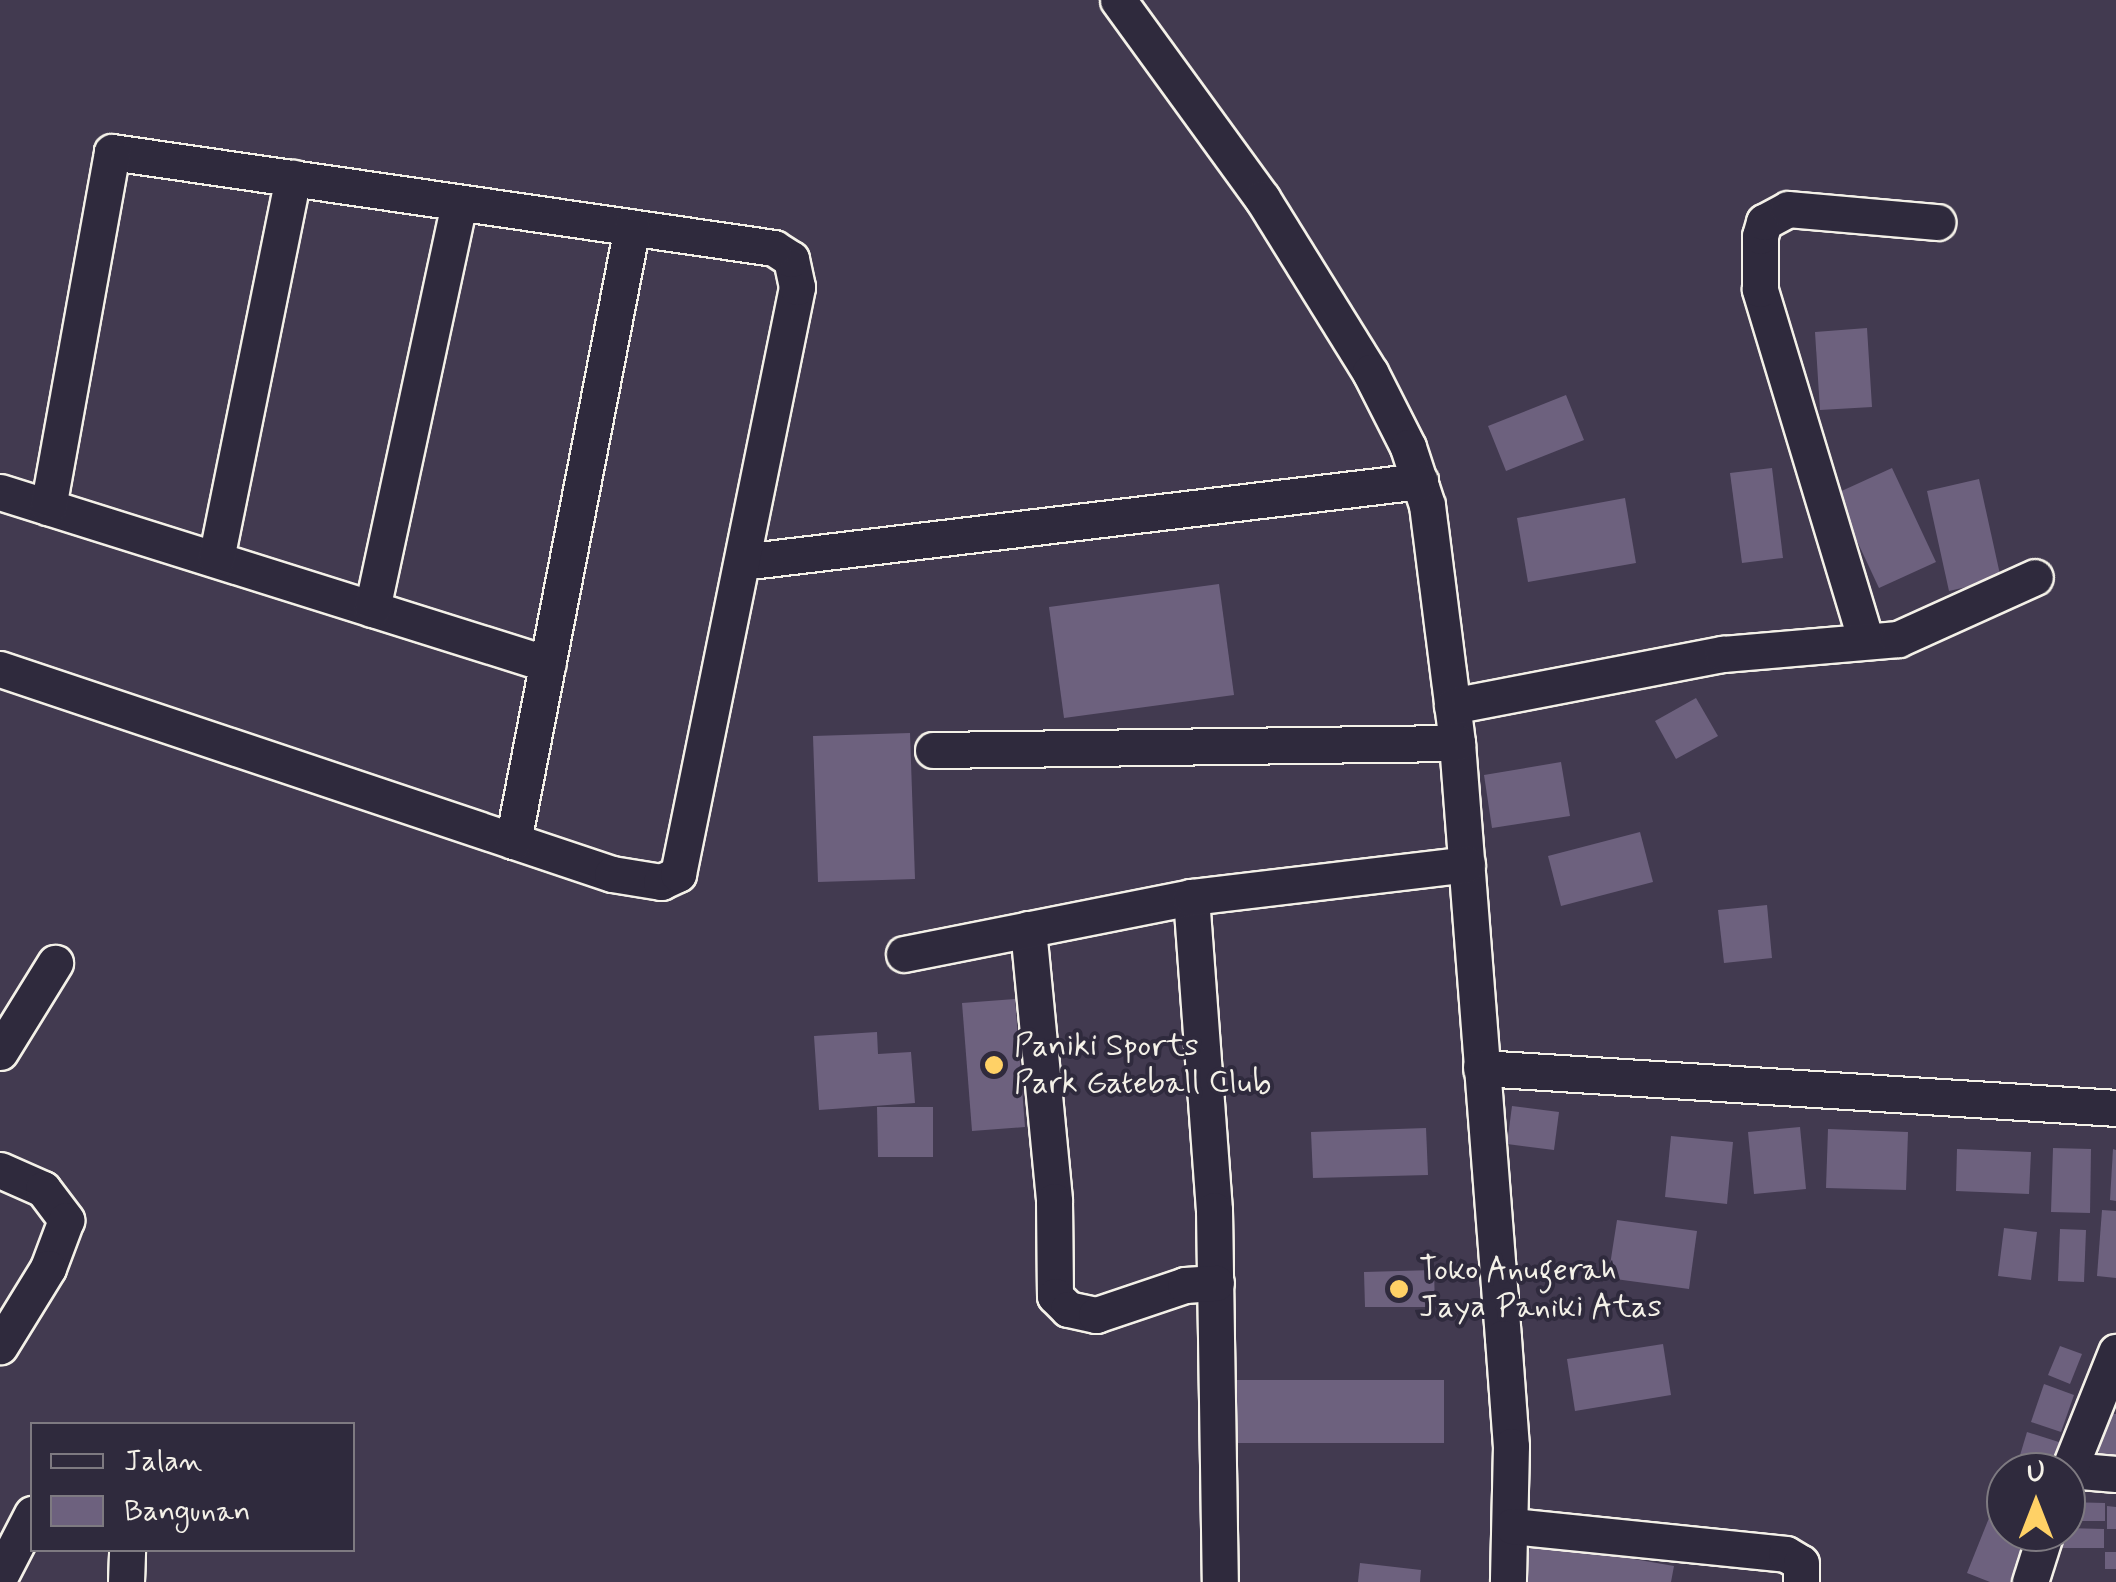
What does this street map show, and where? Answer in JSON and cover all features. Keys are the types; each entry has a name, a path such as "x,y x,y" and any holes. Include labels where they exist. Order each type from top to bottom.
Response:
{"street":[{"path":"1118,0 1272,214 1370,372 1420,481 1458,742 1512,1526 1508,1582"},
{"path":"0,669 612,874 662,882 678,874 797,287 792,259 774,248 112,152 48,506"},
{"path":"216,559 293,178"},
{"path":"372,608 460,202"},
{"path":"1866,641 1760,289 1760,236 1764,222 1788,209 1937,222"},
{"path":"514,842 632,227"},
{"path":"742,562 1420,481"},
{"path":"0,492 548,664"},
{"path":"1452,706 1723,654 1866,641 1926,630 2034,577"},
{"path":"932,750 1458,742"},
{"path":"904,954 1191,897 1467,864"},
{"path":"1191,897 1216,1283 1220,1582"},
{"path":"1028,929 1054,1201 1055,1296 1068,1308 1096,1315 1185,1285 1216,1283"},
{"path":"0,1052 54,963"},
{"path":"1481,1068 2116,1108"},
{"path":"0,1170 43,1189 66,1220 48,1268 0,1346"},
{"path":"2076,1452 2116,1352"},
{"path":"2086,1473 2116,1474"},
{"path":"0,1576 30,1518"},
{"path":"1512,1526 1786,1554 1801,1563 1801,1582"},
{"path":"126,1582 127,1552"},
{"path":"2030,1582 2040,1552"}],"building":[{"path":"1867,328 1872,407 1820,410 1815,332"},
{"path":"1566,395 1584,440 1506,471 1488,426"},
{"path":"1772,468 1783,558 1742,563 1730,473"},
{"path":"1892,468 1936,562 1879,588 1835,494"},
{"path":"1979,479 2001,579 1949,591 1927,491"},
{"path":"1625,498 1636,563 1528,582 1517,518"},
{"path":"1219,584 1234,695 1064,718 1049,607"},
{"path":"1696,698 1718,736 1676,759 1655,721"},
{"path":"910,733 915,879 818,882 813,736"},
{"path":"1561,762 1570,816 1492,828 1484,775"},
{"path":"1640,832 1653,882 1561,906 1548,856"},
{"path":"1767,905 1772,958 1724,963 1718,910"},
{"name":"Paniki Sports Park Gateball Club","path":"1015,999 1025,1127 972,1131 962,1003"},
{"path":"877,1032 878,1054 911,1052 915,1103 819,1110 814,1036"},
{"path":"1512,1106 1559,1112 1554,1150 1507,1144"},
{"path":"877,1107 933,1107 933,1157 878,1157"},
{"path":"1800,1127 1806,1189 1754,1194 1748,1132"},
{"path":"1426,1128 1428,1175 1313,1178 1311,1132"},
{"path":"1828,1129 1908,1132 1906,1190 1826,1188"},
{"path":"1671,1136 1733,1142 1727,1204 1665,1197"},
{"path":"2053,1148 2091,1149 2090,1213 2051,1212"},
{"path":"1957,1149 2031,1152 2029,1194 1956,1191"},
{"path":"2113,1149 2116,1150 2116,1201 2110,1200"},
{"path":"2102,1210 2116,1211 2116,1278 2097,1276"},
{"path":"1617,1220 1697,1231 1689,1289 1608,1278"},
{"path":"2004,1228 2037,1232 2031,1280 1998,1276"},
{"path":"2060,1229 2086,1230 2084,1282 2058,1281"},
{"name":"Toko Anugerah Jaya Paniki Atas","path":"1434,1270 1435,1307 1365,1307 1364,1272"},
{"path":"1663,1344 1671,1395 1575,1411 1567,1359"},
{"path":"2060,1346 2082,1354 2070,1384 2048,1375"},
{"path":"1223,1380 1444,1380 1444,1443 1223,1443"},
{"path":"2044,1384 2074,1395 2061,1432 2031,1422"},
{"path":"2099,1414 2116,1414 2116,1455 2099,1455"},
{"path":"2027,1432 2062,1443 2059,1452 2021,1452"},
{"path":"2086,1503 2105,1503 2105,1521 2086,1521"},
{"path":"2107,1506 2116,1507 2116,1529 2107,1529"},
{"path":"1986,1526 1986,1552 2032,1552 2019,1582 1990,1582 1967,1573"},
{"path":"2086,1529 2104,1529 2104,1548 2086,1548"},
{"path":"1531,1541 1674,1566 1671,1582 1524,1582"},
{"path":"2105,1552 2116,1552 2116,1569 2105,1569"},
{"path":"1360,1563 1421,1570 1420,1582 1358,1582"}],"place":[{"name":"Paniki Sports Park Gateball Club","path":"994,1065"},
{"name":"Toko Anugerah Jaya Paniki Atas","path":"1399,1289"}]}
